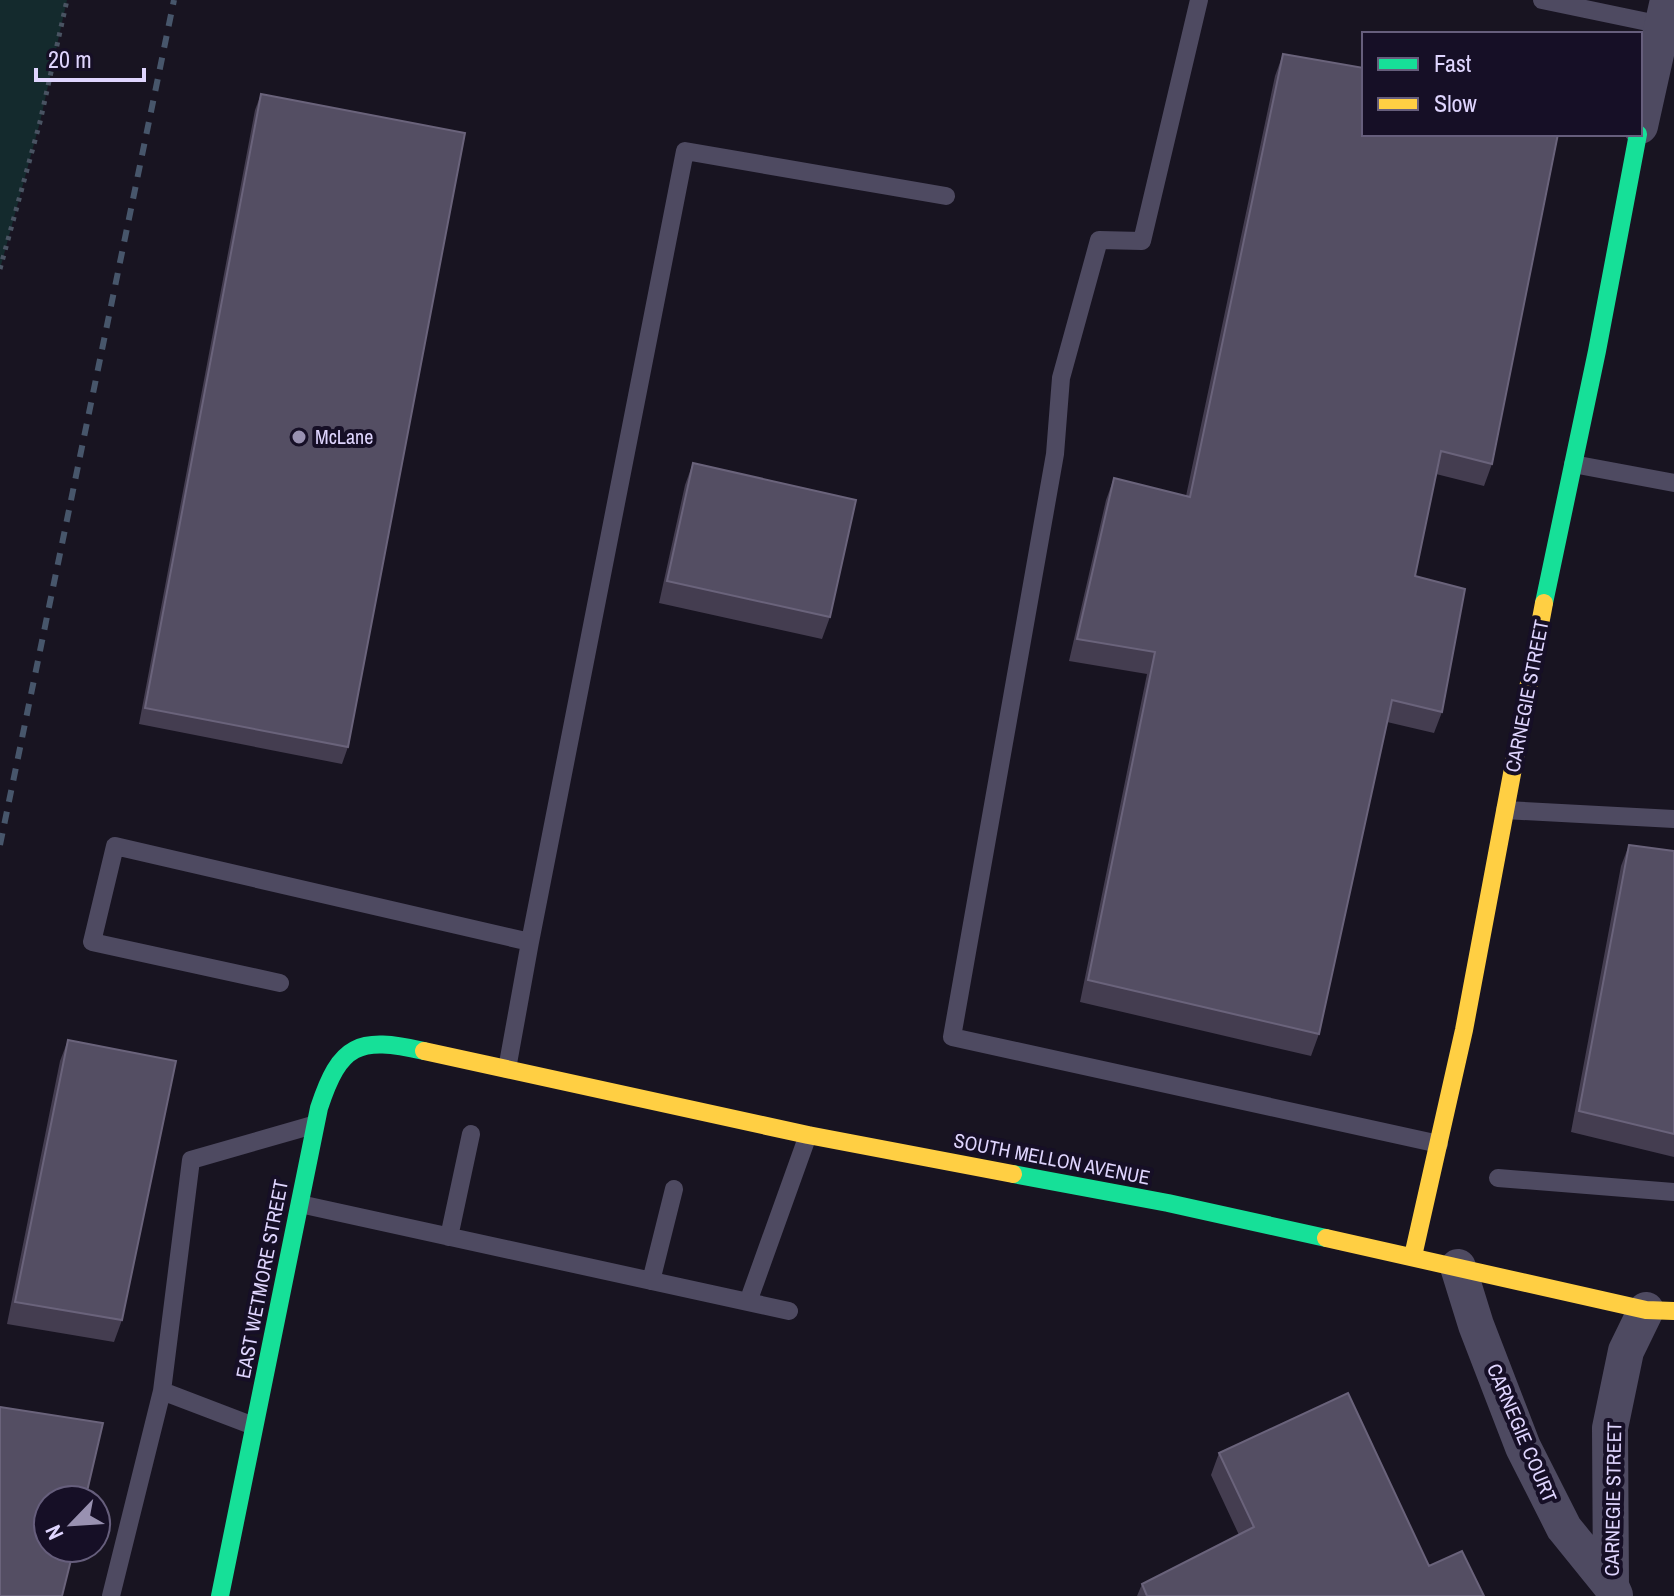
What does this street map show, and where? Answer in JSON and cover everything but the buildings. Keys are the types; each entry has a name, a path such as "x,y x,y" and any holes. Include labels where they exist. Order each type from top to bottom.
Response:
{"street":[{"path":"1642,117 1665,12"},
{"name":"CARNEGIE STREET","path":"1413,1256 1464,1030 1638,136"},
{"name":"EAST WETMORE STREET","path":"220,1596 315,1124 332,1067 346,1053 363,1046 393,1044 421,1050"},
{"name":"SOUTH MELLON AVENUE","path":"421,1050 808,1135 1168,1203 1660,1310"},
{"name":"CARNEGIE COURT","path":"1458,1267 1476,1325 1523,1447 1564,1528 1614,1591"},
{"name":"CARNEGIE STREET","path":"1614,1591 1610,1428 1626,1351 1660,1310"}],"lane":[{"path":"1199,0 1142,241 1099,240 1061,378 1055,454 952,1037 1439,1144"},
{"path":"1542,0 1665,12"},
{"path":"507,1069 685,151 946,196"},
{"path":"1573,464 1674,483"},
{"path":"1505,810 1674,819"},
{"path":"280,983 92,942 115,846 530,942"},
{"path":"111,1596 162,1391 191,1160 315,1124"},
{"path":"449,1237 471,1134"},
{"path":"748,1302 808,1135"},
{"path":"1498,1178 1674,1192"},
{"path":"651,1281 674,1189"},
{"path":"300,1204 789,1311"},
{"path":"162,1391 254,1426"}],"path":[{"path":"0,269 40,122 67,0"}],"green space":[{"path":"0,0 67,0 40,122 0,269"}],"railway":[{"path":"0,845 174,0"}],"traffic: fast":[{"path":"1544,603 1597,351 1638,136"},
{"path":"220,1596 319,1108 335,1070 355,1050 383,1045 424,1051"},
{"path":"1013,1174 1168,1203 1326,1238"}],"traffic: slow":[{"path":"1413,1256 1464,1030 1544,603"},
{"path":"424,1051 808,1135 1013,1174"},
{"path":"1326,1238 1646,1310 1674,1311"}],"place":[{"name":"McLane","path":"299,437"}]}
